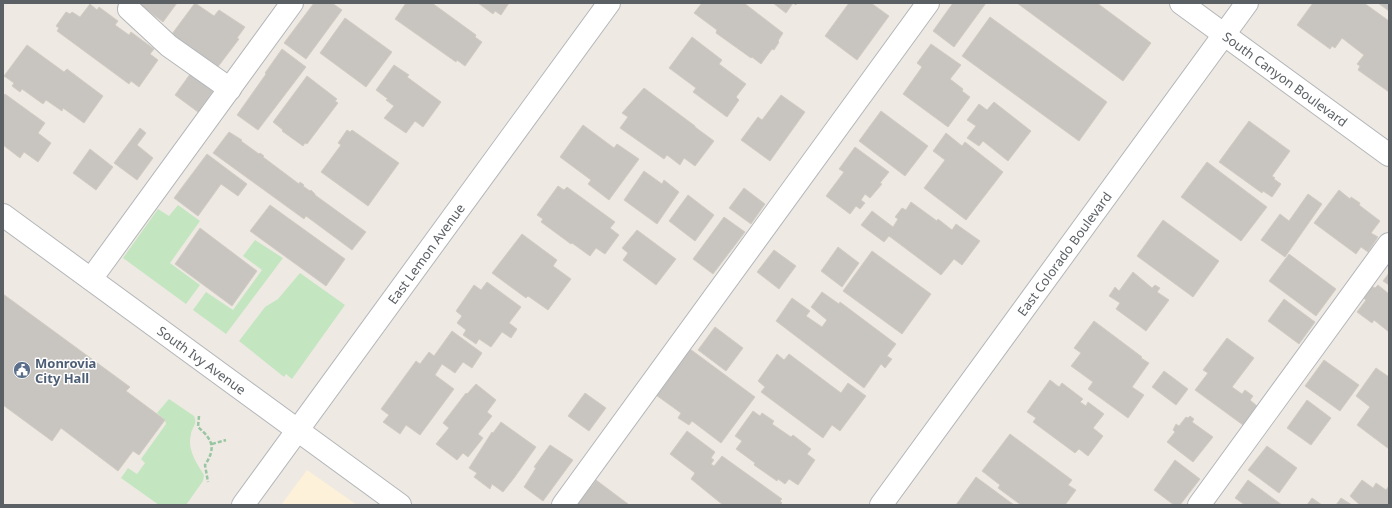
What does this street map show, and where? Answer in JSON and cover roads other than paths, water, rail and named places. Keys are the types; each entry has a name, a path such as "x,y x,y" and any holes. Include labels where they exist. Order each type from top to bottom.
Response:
{"street":[{"path":"91,279 292,3"},
{"name":"East Lemon Avenue","path":"244,505 609,3"},
{"path":"563,505 928,3"},
{"name":"South Canyon Boulevard","path":"1181,3 1389,155"},
{"name":"East Colorado Boulevard","path":"882,505 1247,3"},
{"path":"129,9 169,46 230,89"},
{"name":"South Ivy Avenue","path":"3,215 400,505"},
{"path":"1199,505 1389,244"}],"place":[{"name":"Monrovia City Hall","path":"22,370"}]}
